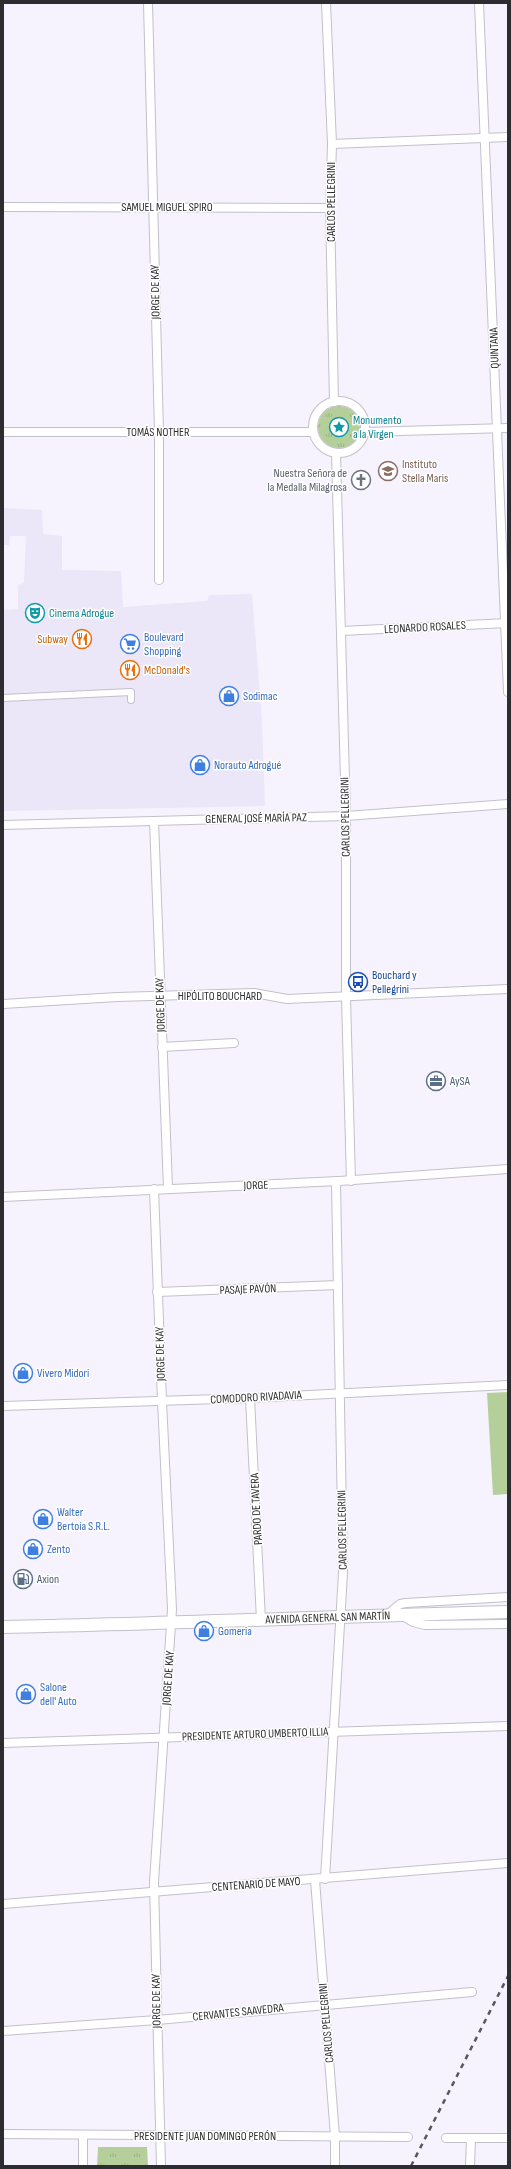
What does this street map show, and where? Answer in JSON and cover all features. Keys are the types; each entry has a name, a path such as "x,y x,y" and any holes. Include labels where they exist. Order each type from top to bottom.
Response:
{"main road":[{"name":"AVENIDA GENERAL SAN MARTÍN","path":"3,1627 172,1624 400,1614 508,1612"}],"street":[{"name":"JORGE DE KAY","path":"148,3 159,432 159,580"},
{"name":"CARLOS PELLEGRINI","path":"326,3 332,144 330,208 334,402"},
{"name":"QUINTANA","path":"479,3 486,139 497,429 507,623 508,692"},
{"path":"332,144 508,138"},
{"name":"SAMUEL MIGUEL SPIRO","path":"3,207 330,208"},
{"path":"334,402 341,402 354,407 362,418 364,432 362,439 351,450 336,453 321,446 313,432 313,424 320,410 334,402"},
{"path":"364,432 508,428"},
{"name":"TOMÁS NOTHER","path":"3,432 313,432"},
{"name":"CARLOS PELLEGRINI","path":"336,453 346,816 346,998 351,1181"},
{"name":"LEONARDO ROSALES","path":"342,631 507,623"},
{"path":"3,698 131,692 131,700"},
{"name":"GENERAL JOSÉ MARÍA PAZ","path":"3,825 346,816 508,804"},
{"name":"JORGE DE KAY","path":"154,821 168,1188"},
{"name":"HIPÓLITO BOUCHARD","path":"3,1004 117,997 160,997 254,993 287,999 346,998 508,989"},
{"path":"162,1047 234,1043"},
{"name":"JORGE","path":"3,1197 168,1188 336,1182 508,1169"},
{"name":"CARLOS PELLEGRINI","path":"325,1879 342,1617 343,1573 336,1182"},
{"name":"JORGE DE KAY","path":"154,1189 157,1292 172,1624 154,1892 161,2166"},
{"name":"PASAJE PAVÓN","path":"157,1292 338,1286"},
{"name":"COMODORO RIVADAVIA","path":"3,1406 250,1398 508,1385"},
{"name":"PARDO DE TAVERA","path":"250,1398 261,1620"},
{"path":"387,1615 400,1604 406,1603 508,1597"},
{"path":"400,1614 413,1622 425,1625 508,1624"},
{"name":"PRESIDENTE ARTURO UMBERTO ILLIA","path":"3,1742 508,1726"},
{"name":"CENTENARIO DE MAYO","path":"3,1904 315,1880 508,1863"},
{"name":"CARLOS PELLEGRINI","path":"315,1880 323,2004 335,2136 335,2166"},
{"name":"CERVANTES SAAVEDRA","path":"3,2031 157,2020 323,2004 472,1992"},
{"name":"PRESIDENTE JUAN DOMINGO PERÓN","path":"3,2134 408,2137"},
{"path":"83,2134 83,2166"},
{"path":"446,2138 508,2138"},
{"path":"470,2166 471,2138"}],"shaded area":[{"path":"3,508 42,510 43,534 62,536 62,570 121,571 123,607 207,601 209,595 252,594 262,721 265,806 3,811 3,610 18,609 18,585 24,583 26,536 10,536 9,545 3,545"}],"green space":[{"path":"335,406 343,406 351,409 357,415 360,427 357,439 351,445 343,448 335,448 327,445 321,439 318,431 318,423 321,415 327,409"},
{"path":"508,1392 508,1494 493,1495 487,1393"},
{"path":"98,2147 147,2147 148,2166 97,2166"}],"railway":[{"path":"411,2166 508,1976"}],"place":[{"name":"Monumento a la Virgen","path":"339,427"},
{"name":"Instituto Stella Maris","path":"388,471"},
{"name":"Nuestra Señora de la Medalla Milagrosa","path":"361,480"},
{"name":"Cinema Adrogue","path":"35,613"},
{"name":"Subway","path":"82,639"},
{"name":"Boulevard Shopping","path":"130,644"},
{"name":"McDonald's","path":"130,670"},
{"name":"Sodimac","path":"229,696"},
{"name":"Norauto Adrogué","path":"200,765"},
{"name":"Bouchard y Pellegrini","path":"358,982"},
{"name":"AySA","path":"436,1081"},
{"name":"Vivero Midori","path":"23,1373"},
{"name":"Walter Bertoia S.R.L.","path":"43,1519"},
{"name":"Zento","path":"33,1549"},
{"name":"Axion","path":"23,1579"},
{"name":"Gomeria","path":"204,1631"},
{"name":"Salone dell' Auto","path":"26,1694"}]}
